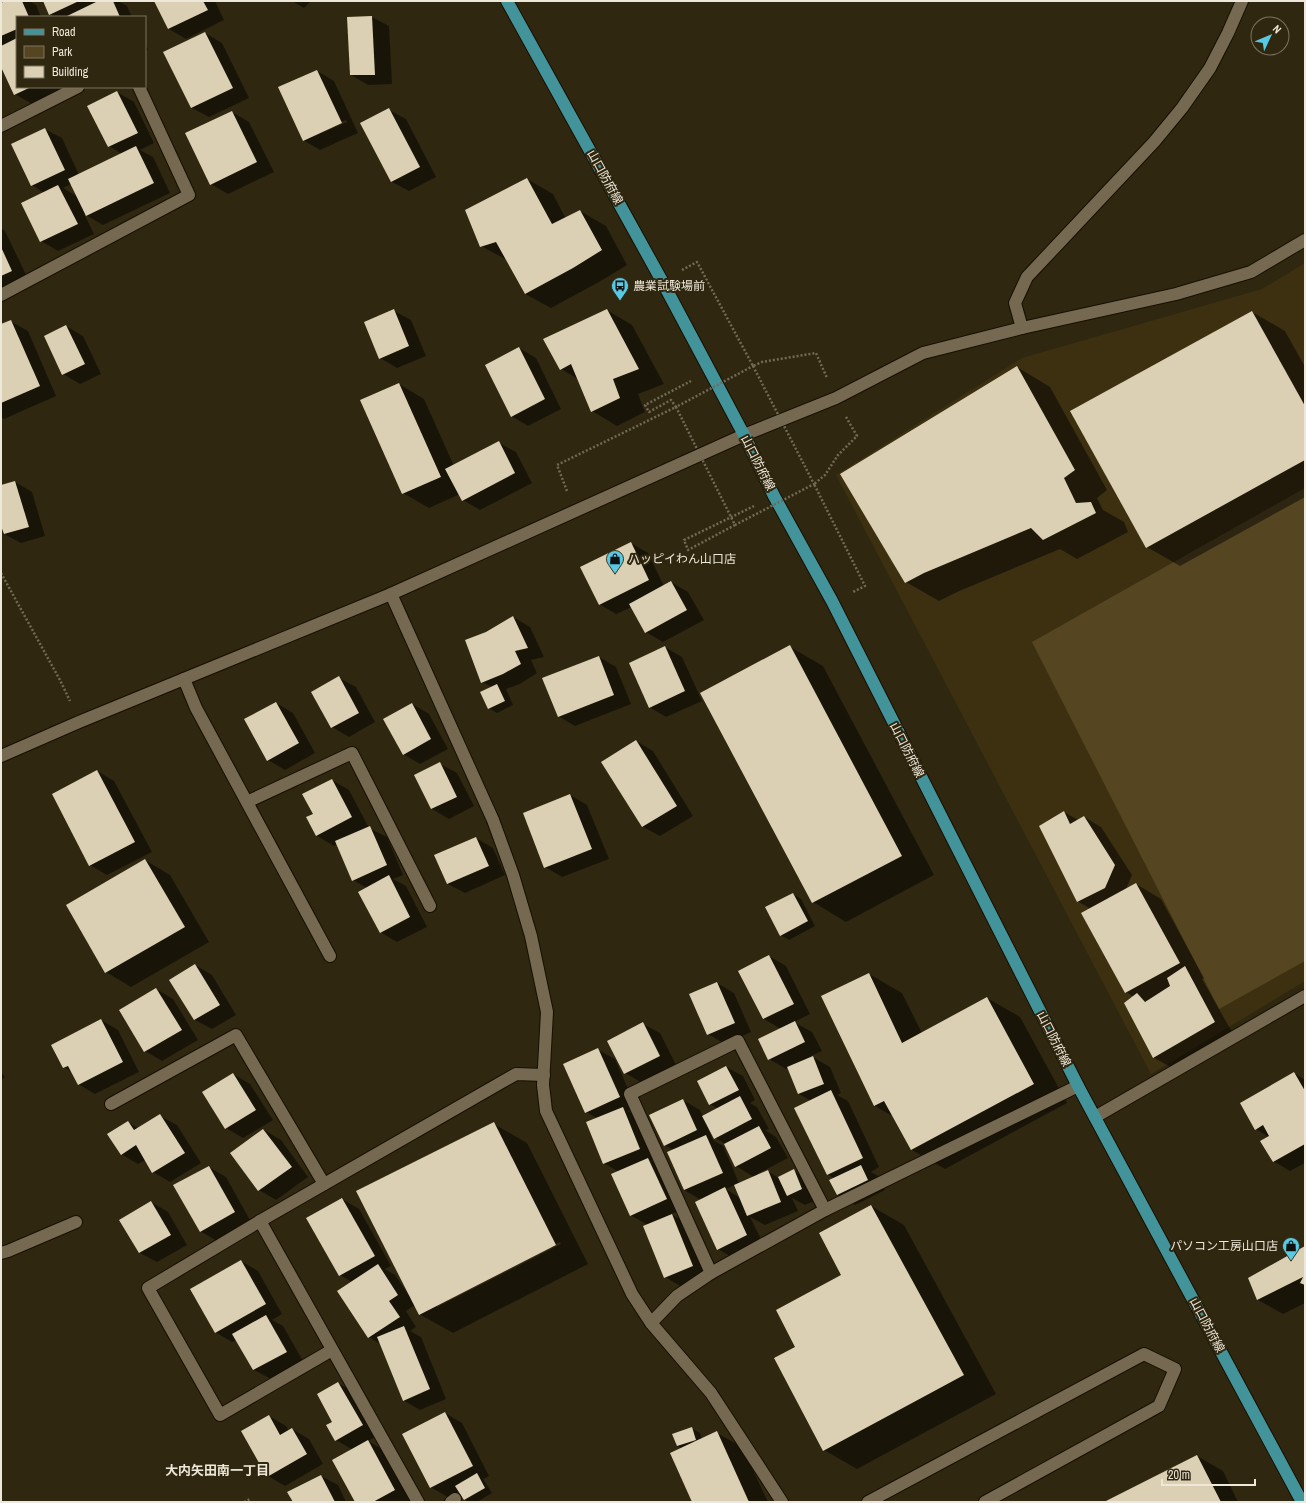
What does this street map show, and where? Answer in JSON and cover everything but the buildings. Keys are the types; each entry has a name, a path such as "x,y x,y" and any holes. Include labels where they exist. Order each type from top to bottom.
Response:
{"main road":[{"name":"山口防府線","path":"507,1 662,281 744,435 774,496 832,601 1078,1086 1302,1502"}],"street":[{"path":"1022,328 1015,303 1027,277 1154,142 1182,108 1210,68 1242,1"},
{"path":"1,126 76,88"},
{"path":"1,295 189,195 139,88"},
{"path":"1,756 79,722 391,594 744,435 836,398 923,353 1022,328 1176,294 1251,272 1305,240"},
{"path":"391,594 493,820 513,875 531,936 547,1012 543,1085 546,1111 632,1294 651,1322 712,1393 782,1502"},
{"path":"184,679 196,708 330,956"},
{"path":"247,802 352,753 430,906"},
{"path":"1095,1117 1305,996"},
{"path":"111,1104 236,1035 324,1184"},
{"path":"711,1273 630,1094 738,1041 825,1210"},
{"path":"332,1350 220,1415 148,1288 260,1221 516,1074 544,1075"},
{"path":"651,1322 677,1296 711,1273 825,1210 1078,1086"},
{"path":"260,1221 418,1502"},
{"path":"1,1253 76,1222"},
{"path":"868,1502 1144,1354 1175,1369 1159,1406 985,1502"}],"path":[{"path":"697,262 753,366 865,586"},
{"path":"557,465 676,407 762,362 816,353 836,398"},
{"path":"668,393 645,405 647,409 649,412 671,400 736,524"},
{"path":"774,496 684,540 688,550 814,484 825,475 838,455 857,436"},
{"path":"1,573 60,680 79,722"},
{"path":"244,1502 250,1499"}],"shaded area":[{"path":"1305,263 1305,981 1151,1074 836,475 1022,358 1262,289"}],"green space":[{"path":"1305,488 1305,961 1219,1009 1032,642"}],"place":[{"name":"農業試験場前","path":"620,301"},
{"name":"ハッピイわん山口店","path":"615,574"},
{"name":"パソコン工房山口店","path":"1291,1261"}],"district":[{"name":"大内矢田南一丁目","path":"217,1470"}]}
